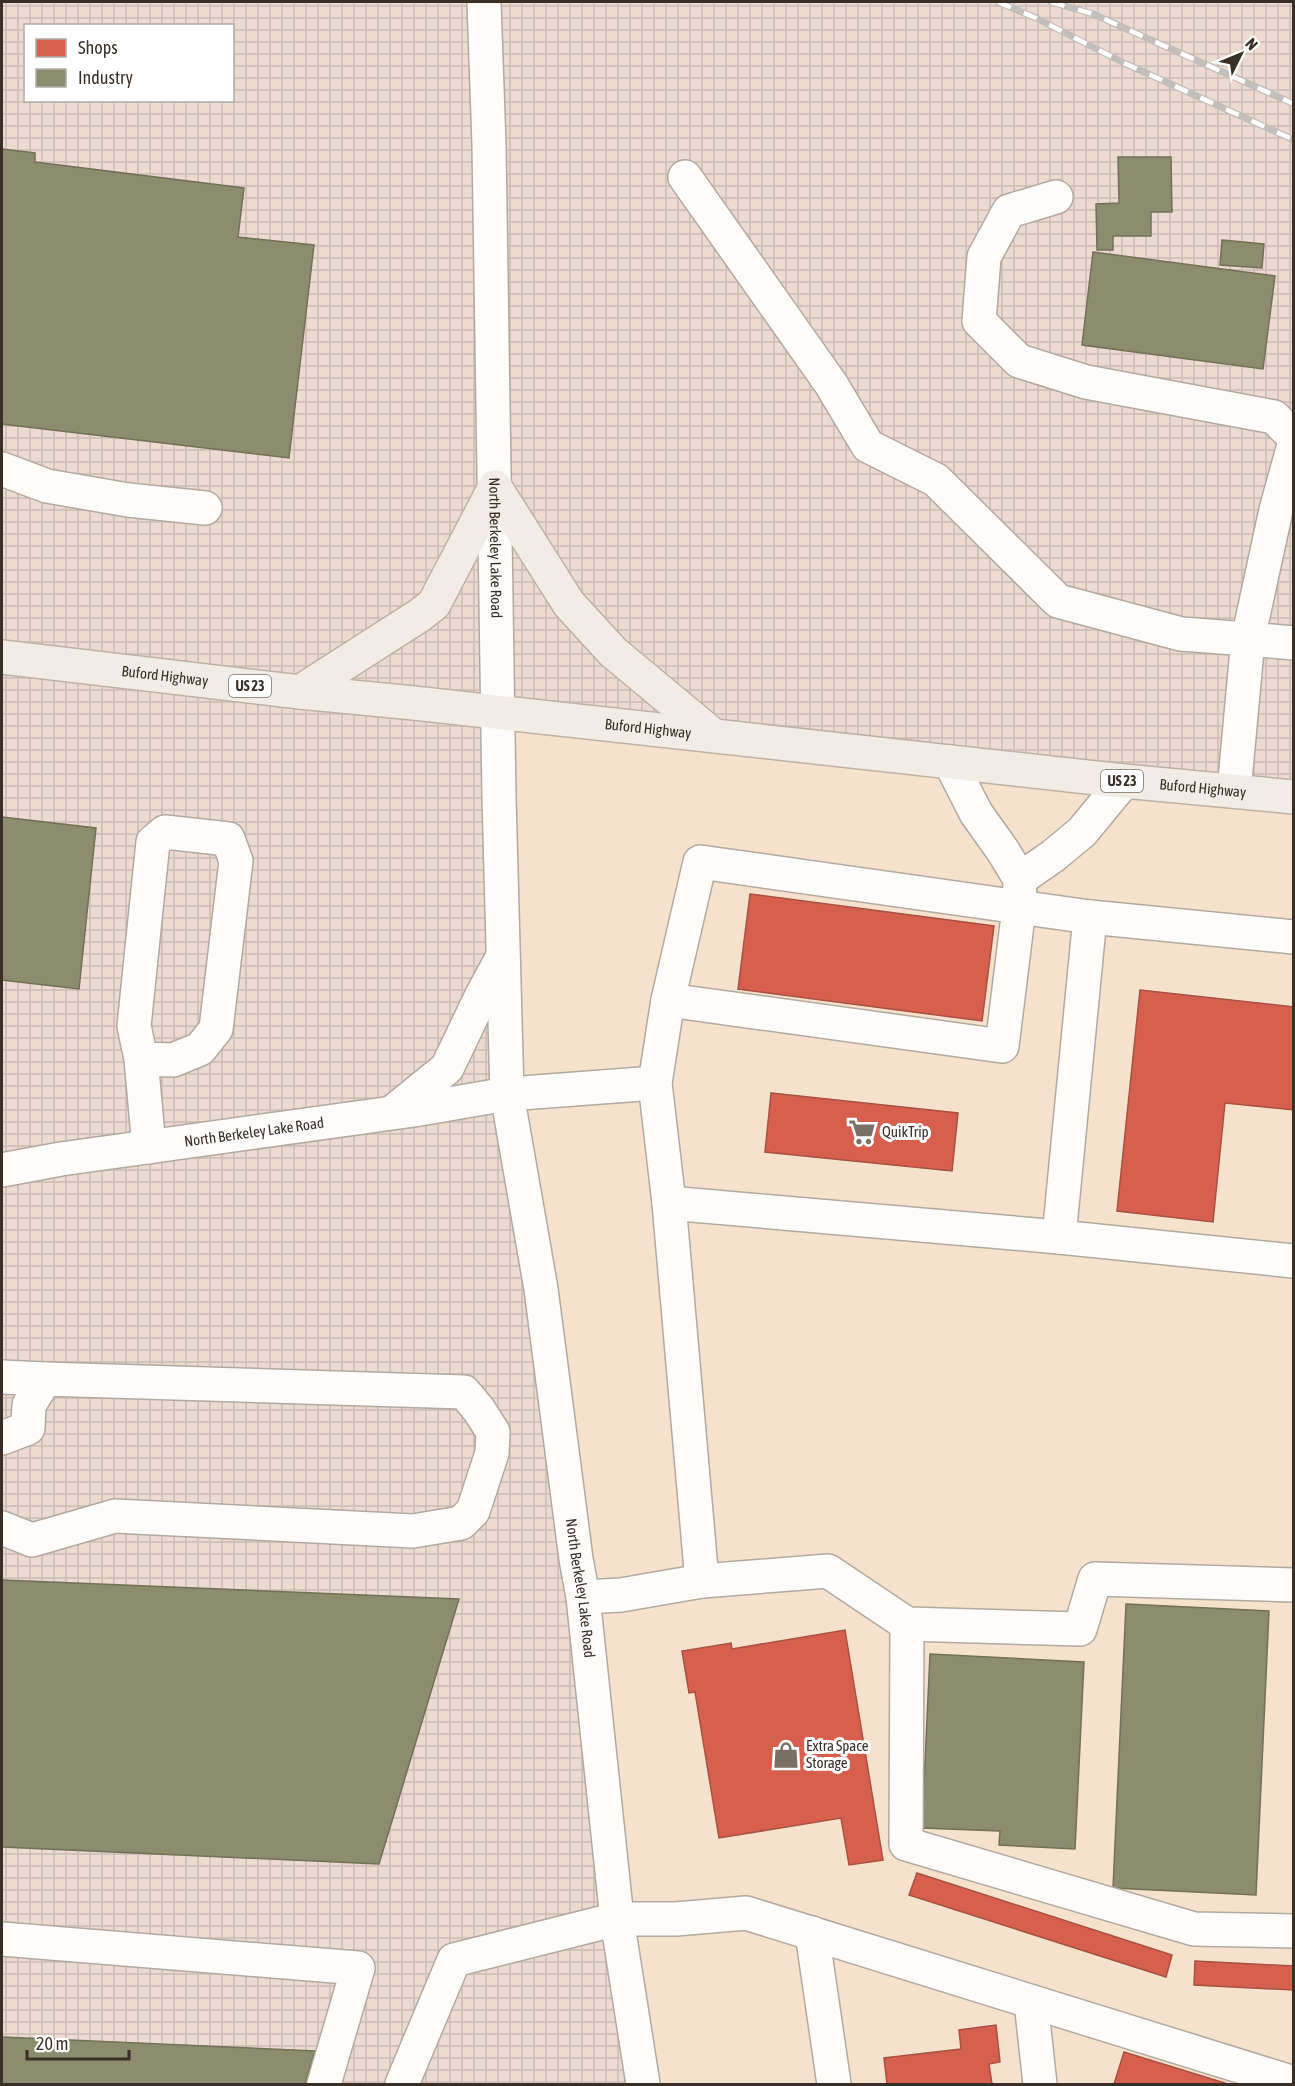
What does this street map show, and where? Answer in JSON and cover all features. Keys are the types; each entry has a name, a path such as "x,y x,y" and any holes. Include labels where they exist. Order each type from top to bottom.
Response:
{"main road":[{"path":"300,692 434,604 495,487"},
{"path":"495,487 569,604 614,652 714,736"},
{"name":"Buford Highway","path":"2,657 300,692 1124,781 1293,797"}],"street":[{"name":"North Berkeley Lake Road","path":"484,2 507,1094 541,1289 576,1559 583,1597 617,1919 643,2085"},
{"path":"685,177 831,384 868,446 936,480 1058,601 1181,634 1293,643"},
{"path":"1056,197 1009,211 984,257 979,321 1019,361 1086,382 1274,417 1293,437"},
{"path":"1234,791 1248,639 1276,510 1293,445"},
{"path":"2,469 47,486 129,500 205,508"},
{"path":"668,1000 1002,1046 1019,894 1003,851 976,813 950,762"},
{"path":"1019,894 1053,856 1082,832 1124,781"},
{"path":"141,1059 173,1060 200,1049 216,1029 236,861 228,839 165,832 153,842 134,1026 141,1059 149,1147"},
{"path":"702,1581 669,1203 655,1083 668,1000 700,862 1019,894 1090,917 1293,937"},
{"path":"1059,1237 1090,917"},
{"path":"392,1113 447,1068 503,956"},
{"path":"507,1094 655,1083"},
{"name":"North Berkeley Lake Road","path":"2,1170 507,1094"},
{"path":"669,1203 1059,1237 1293,1261"},
{"path":"2,1377 464,1392 493,1432 492,1453 473,1511 460,1523 413,1530 115,1516 32,1540 2,1528"},
{"path":"2,1438 28,1428 29,1405 45,1379"},
{"path":"583,1597 621,1594 702,1581 828,1571 907,1624 1080,1629 1095,1579 1293,1585"},
{"path":"907,1624 906,1844 1194,1929 1293,1931"},
{"path":"402,2085 454,1960 617,1919 676,1919 746,1913 1293,2084"},
{"path":"812,1933 834,2085"},
{"path":"2,1939 358,1968 324,2085"},
{"path":"1031,2002 1040,2085"}],"shaded area":[{"path":"2,2 1293,2 1293,799 499,712 507,1094 643,2084 2,2084"},
{"path":"499,712 1293,799 1293,2084 643,2084 507,1094"}],"building: Shops":[{"path":"750,894 994,926 982,1021 738,989"},
{"path":"1140,990 1294,1007 1294,1110 1225,1103 1213,1222 1117,1211"},
{"name":"QuikTrip","path":"771,1093 958,1113 952,1171 765,1152"},
{"name":"Extra Space Storage","path":"845,1630 883,1860 849,1865 841,1818 719,1838 695,1692 689,1693 682,1651 731,1643 732,1649"},
{"path":"917,1873 1172,1955 1166,1977 909,1895"},
{"path":"1195,1961 1294,1966 1294,1990 1194,1985"},
{"path":"996,2025 1000,2062 989,2064 992,2084 887,2084 884,2058 961,2049 959,2030"},
{"path":"1124,2052 1228,2084 1114,2084"}],"building: Industry":[{"path":"2,149 35,153 35,162 244,188 238,237 314,245 289,458 2,424"},
{"path":"1118,157 1171,157 1172,212 1151,212 1151,236 1113,236 1113,250 1097,250 1096,204 1119,203"},
{"path":"1222,240 1264,244 1262,268 1220,265"},
{"path":"1093,252 1275,276 1263,369 1082,345"},
{"path":"2,817 96,828 79,989 2,980"},
{"path":"2,1580 459,1599 379,1864 2,1847"},
{"path":"1126,1604 1269,1611 1256,1895 1113,1888"},
{"path":"930,1654 1084,1662 1075,1849 999,1845 1000,1831 922,1828"},
{"path":"2,2037 315,2051 305,2084 2,2084"}],"railway":[{"path":"998,2 1036,18 1124,63 1294,140"},
{"path":"1051,2 1093,14 1294,104"}],"place":[{"name":"QuikTrip","path":"862,1132"},
{"name":"Extra Space Storage","path":"786,1755"}]}
